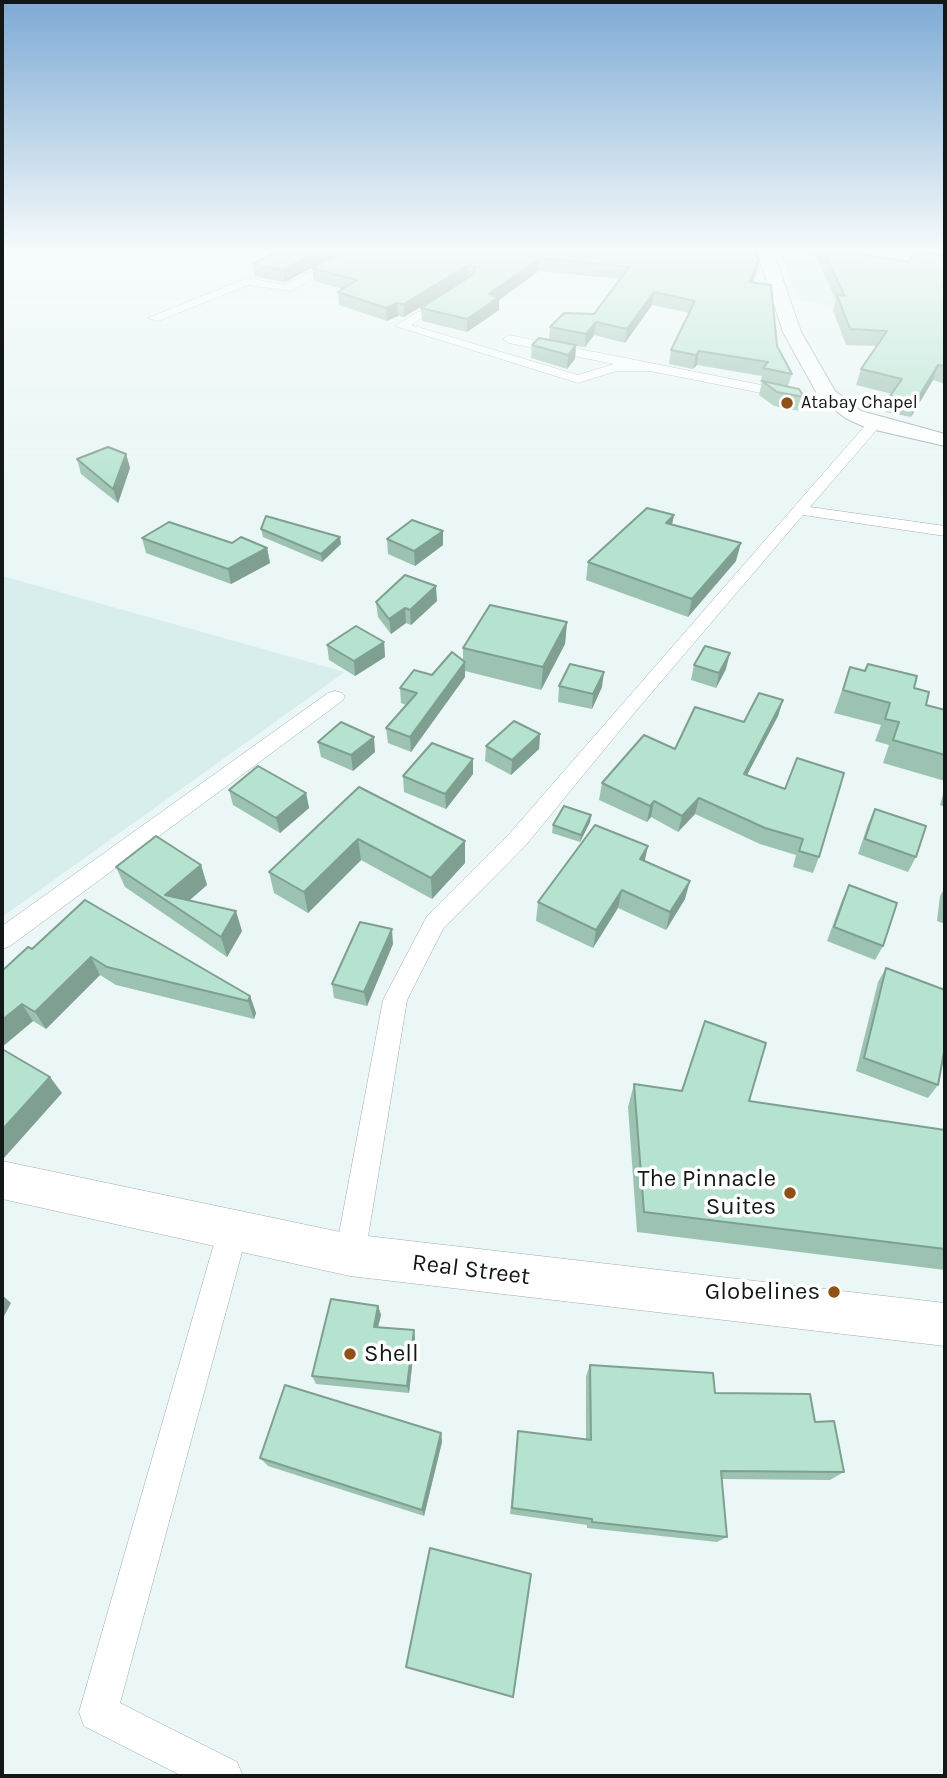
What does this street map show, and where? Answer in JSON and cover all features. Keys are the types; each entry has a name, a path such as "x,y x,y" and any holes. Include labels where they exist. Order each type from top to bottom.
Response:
{"main road":[{"path":"793,334 818,383 837,404 875,423 945,440"},
{"name":"Real Street","path":"2,1180 350,1255 945,1325"}],"street":[{"path":"425,334 578,379 616,367 650,367"},
{"path":"509,339 837,404"},
{"path":"350,1255 395,1000 435,923 518,839 875,423"},
{"path":"799,510 945,531"},
{"path":"2,939 335,697"},
{"path":"223,1776 98,1712 233,1230"}],"shaded area":[{"path":"2,576 345,672 2,917"}],"building":[{"path":"679,334 776,334 777,346 792,374 763,368 768,362 699,351 696,355 671,350"},
{"path":"885,334 945,334 945,366 938,365 916,401 890,396 902,379 861,369"},
{"path":"539,338 576,345 568,355 532,345"},
{"path":"762,381 799,389 804,397 777,392"},
{"path":"108,447 126,454 113,489 77,459"},
{"path":"647,508 674,515 666,523 741,543 692,599 588,562"},
{"path":"266,516 340,537 321,554 261,529"},
{"path":"412,520 443,531 414,551 387,539"},
{"path":"169,522 232,543 241,537 267,548 228,569 142,538"},
{"path":"405,575 436,586 410,610 405,608 389,619 376,602"},
{"path":"490,605 567,622 543,667 463,648"},
{"path":"356,626 384,642 354,661 327,645"},
{"path":"705,646 730,653 719,673 694,665"},
{"path":"452,652 465,662 410,737 386,728 417,693 400,688 414,670 432,675"},
{"path":"570,664 604,672 593,694 559,686"},
{"path":"868,664 917,676 914,688 929,692 926,705 945,710 945,755 893,740 899,722 885,719 890,703 843,690 850,667 865,671"},
{"path":"759,693 783,700 744,774 785,789 797,758 844,773 819,857 799,851 803,839 765,828 699,798 682,816 654,801 650,806 602,783 644,735 675,749 695,707 744,722"},
{"path":"514,721 540,734 512,760 486,746"},
{"path":"341,722 374,737 351,755 318,742"},
{"path":"432,743 473,759 445,794 403,776"},
{"path":"258,766 306,793 276,818 229,790"},
{"path":"359,787 465,841 431,878 358,839 304,892 269,872"},
{"path":"564,806 591,815 581,835 553,825"},
{"path":"875,809 926,826 916,857 865,839"},
{"path":"595,825 648,846 640,859 690,881 670,912 622,890 596,930 538,902"},
{"path":"156,836 201,865 165,895 236,911 221,937 116,867"},
{"path":"849,885 897,903 883,946 834,927"},
{"path":"85,900 250,996 248,1001 107,967 91,957 35,1012 22,1004 2,1020 2,971 28,947 32,949"},
{"path":"360,922 392,929 364,992 332,984"},
{"path":"886,968 945,990 945,1047 938,1085 864,1058"},
{"name":"The Pinnacle Suites","path":"705,1021 766,1043 749,1101 945,1130 945,1249 644,1212 634,1084 682,1091"},
{"path":"2,1049 50,1077 2,1130"},
{"path":"331,1299 378,1306 374,1327 414,1330 407,1386 312,1376"},
{"path":"590,1365 713,1373 715,1393 810,1394 815,1422 834,1421 844,1472 721,1471 727,1537 592,1522 592,1519 512,1508 518,1431 591,1440"},
{"path":"285,1385 441,1433 422,1510 260,1458"},
{"path":"430,1548 531,1574 513,1697 406,1667"}],"place":[{"name":"Atabay Chapel","path":"787,403"},
{"name":"The Pinnacle Suites","path":"790,1193"},
{"name":"Globelines","path":"834,1292"},
{"name":"Shell","path":"350,1354"}]}
